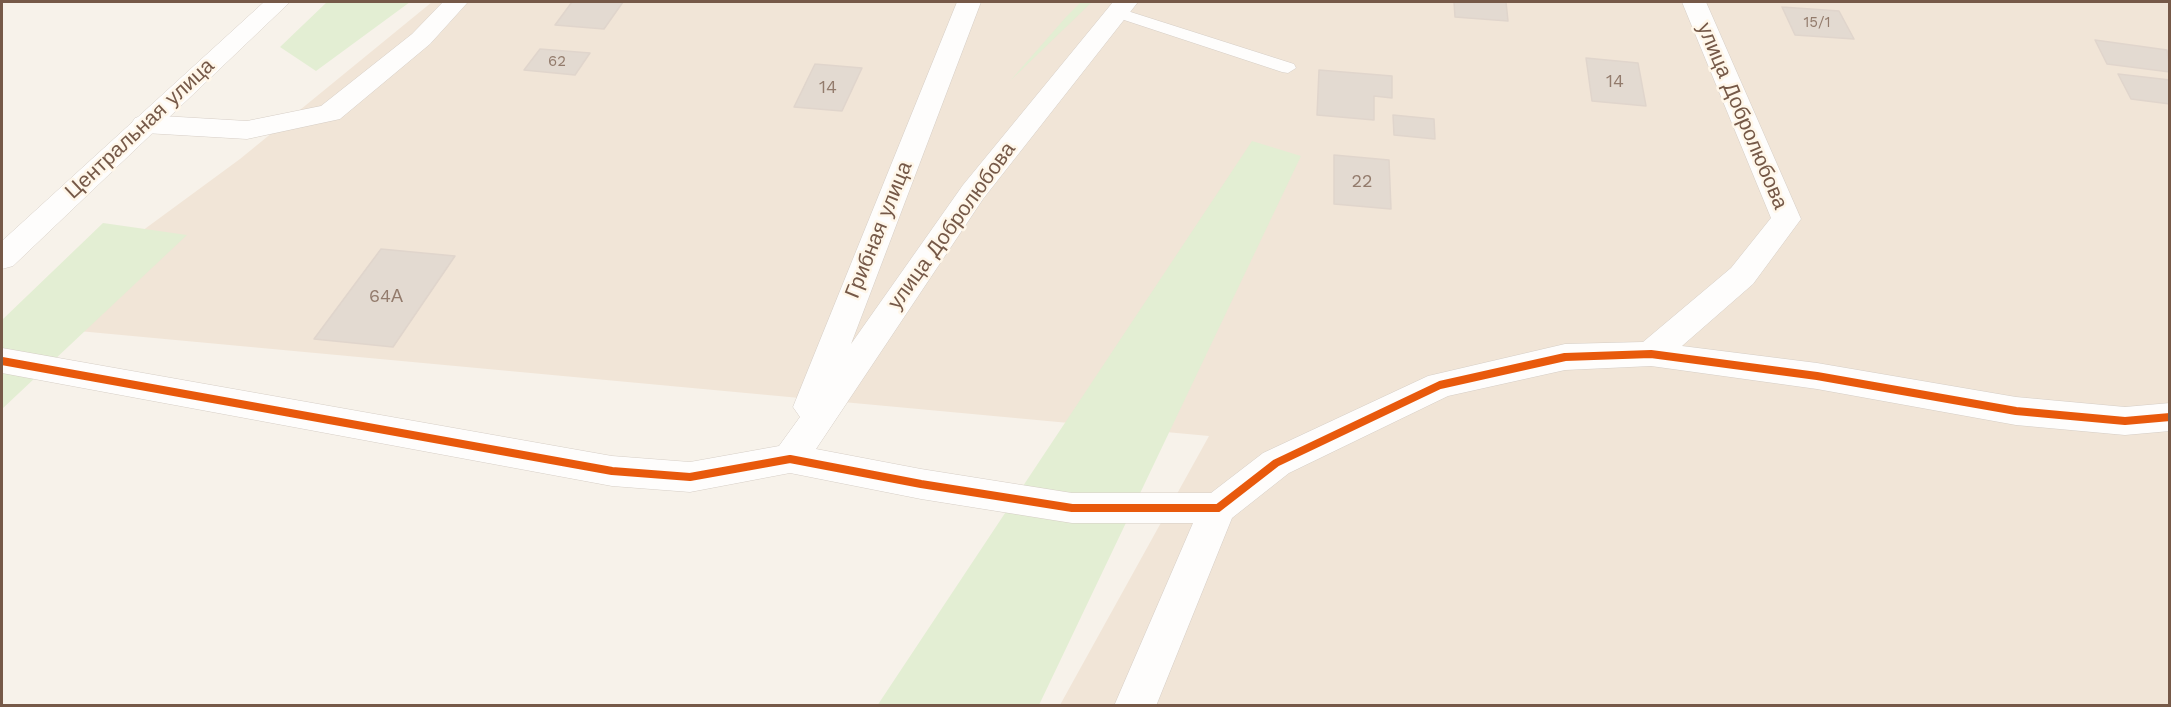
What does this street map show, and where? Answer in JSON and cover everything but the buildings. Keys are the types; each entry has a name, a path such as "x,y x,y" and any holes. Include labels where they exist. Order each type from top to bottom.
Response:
{"street":[{"name":"Центральная улица","path":"2,258 278,2"},
{"path":"145,124 247,130 330,113 421,39 456,2"},
{"name":"Грибная улица","path":"789,459 969,2"},
{"name":"улица Добролюбова","path":"1650,354 1742,276 1786,219 1694,2"},
{"name":"улица Добролюбова","path":"789,459 973,192 1121,7"},
{"path":"1135,705 1218,508 1276,463 1440,385 1564,357 1650,354 1817,376 2016,411 2125,421 2169,417"},
{"path":"2,361 612,471 690,477 789,459 921,484 1072,508 1218,508"}],"lane":[{"path":"1121,7 1288,68"}],"shaded area":[{"path":"432,2 2169,2 2169,705 1060,705 1209,436 14,325 240,159"}],"green space":[{"path":"327,2 410,2 316,71 280,47"},
{"path":"1081,2 1092,2 1010,81 1066,17"},
{"path":"1252,141 1301,156 1039,705 877,706"},
{"path":"103,223 187,235 2,409 2,320"}],"cycle path":[{"path":"2,361 612,471 690,477 790,459 921,484 1072,508 1218,508 1276,463 1440,385 1565,357 1651,354 1817,376 2016,411 2125,421 2170,417"}]}
